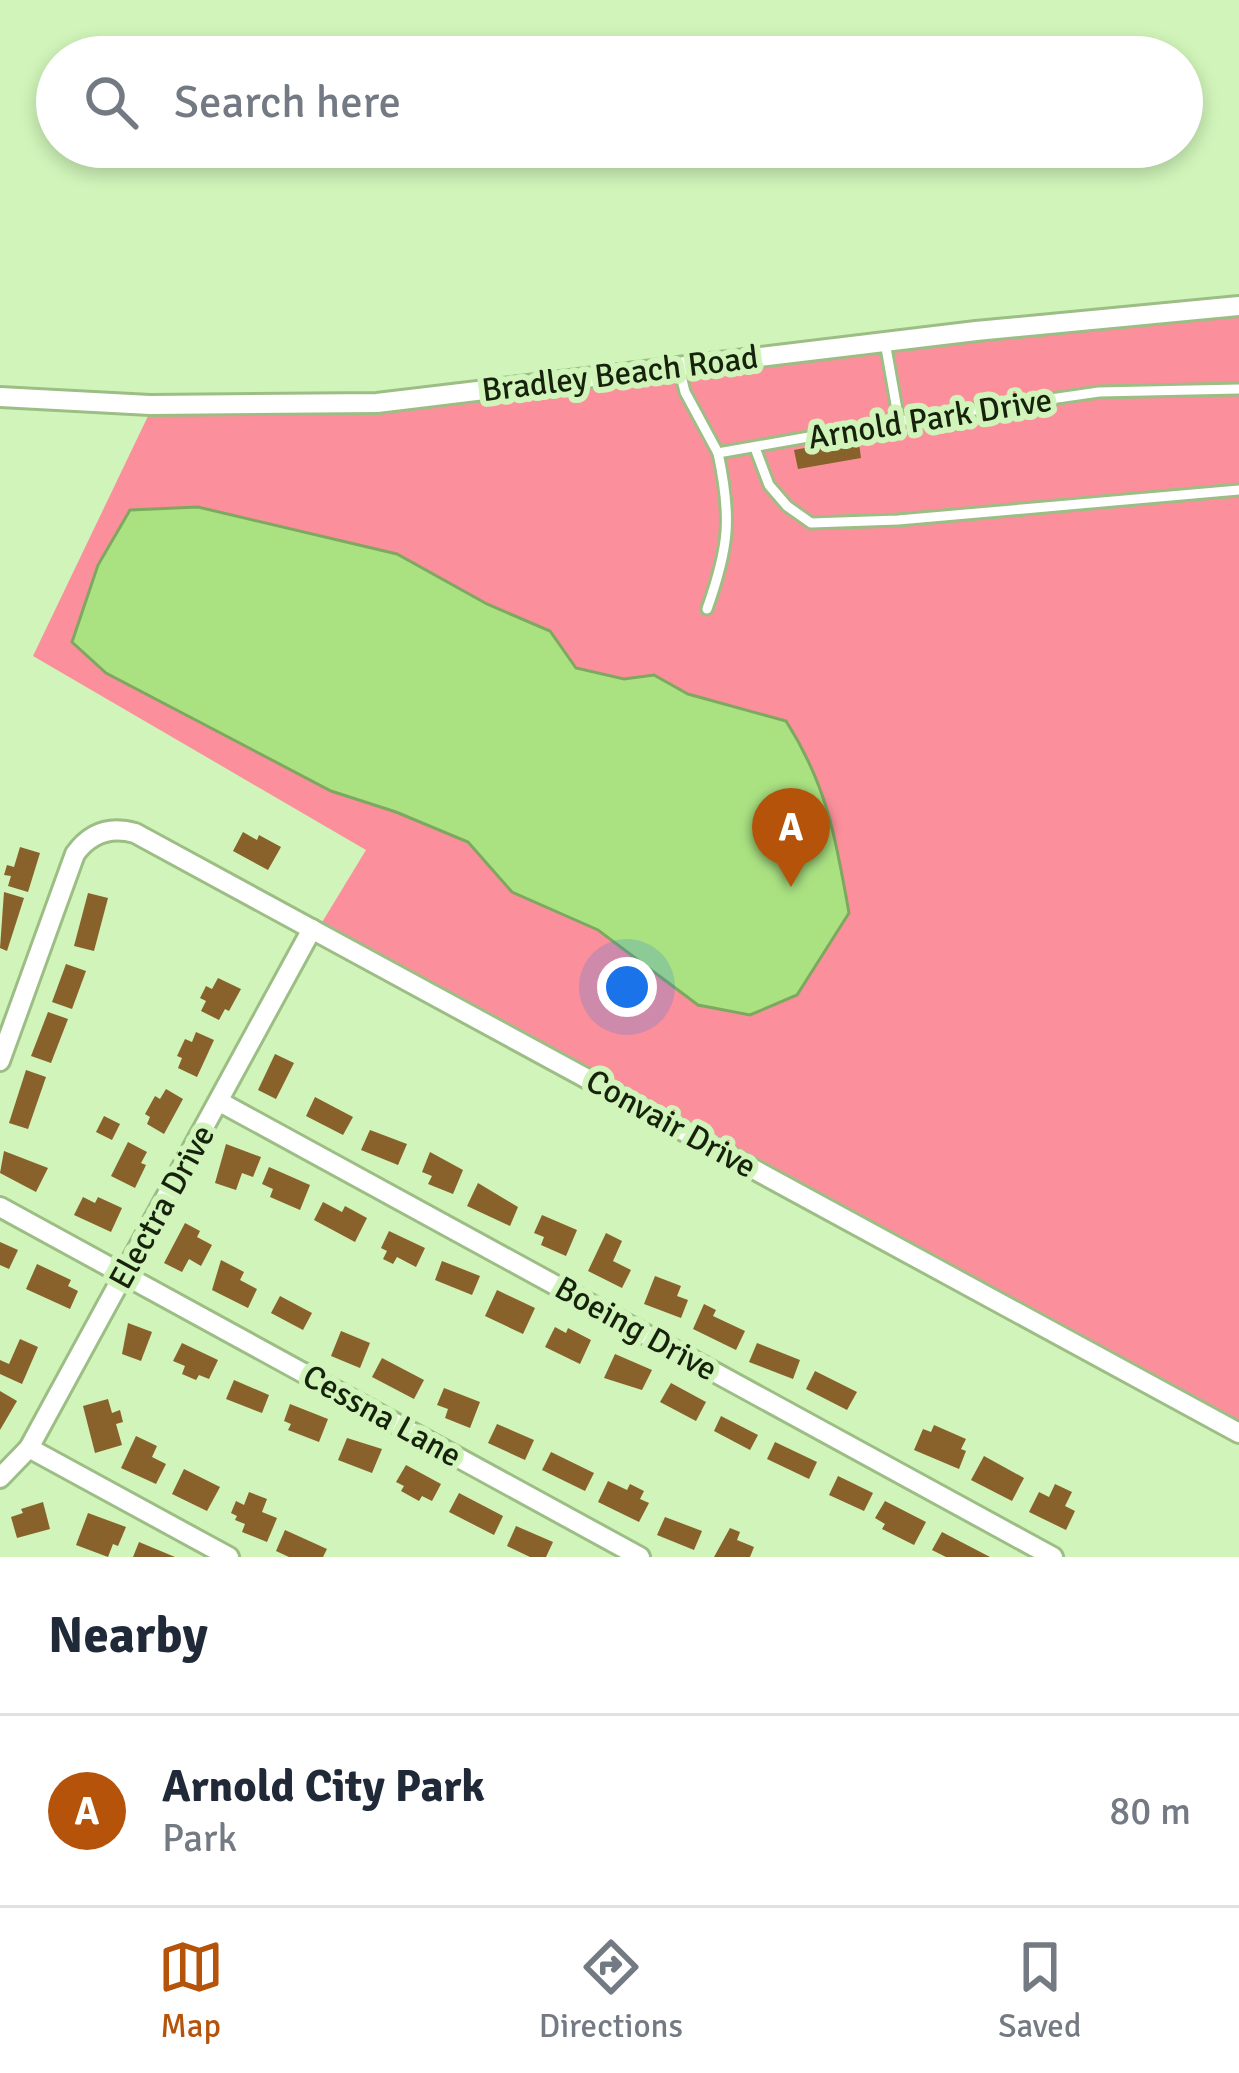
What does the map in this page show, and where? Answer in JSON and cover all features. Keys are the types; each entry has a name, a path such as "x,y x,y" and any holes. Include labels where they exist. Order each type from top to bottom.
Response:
{"street":[{"name":"Bradley Beach Road","path":"0,397 149,405 337,404 1239,306"},
{"name":"Convair Drive","path":"0,1061 75,854 100,832 135,833 1239,1433"},
{"name":"Electra Drive","path":"0,1478 29,1448 312,929"},
{"name":"Boeing Drive","path":"220,1102 1052,1557"},
{"name":"Cessna Lane","path":"0,1207 640,1557"},
{"path":"29,1448 229,1557"}],"lane":[{"path":"885,342 899,421"},
{"path":"679,367 685,392 718,454 726,490 726,557 707,609"},
{"name":"Arnold Park Drive","path":"718,454 1099,392 1239,389"},
{"path":"755,448 769,485 811,523 898,520 1239,490"}],"shaded area":[{"path":"1239,311 1239,1425 321,924 366,850 33,656 149,414 378,410"},
{"path":"198,507 397,554 487,604 550,631 576,668 624,679 654,675 688,694 786,721 821,790 849,913 797,995 750,1015 698,1005 598,930 512,892 468,842 331,791 106,673 72,642 98,565 130,510"}],"building":[{"path":"836,442 837,447 859,443 861,458 798,469 794,450"},
{"path":"243,832 281,847 268,870 233,851"},
{"path":"20,847 40,853 28,892 8,886 11,876 4,875 7,865 14,867"},
{"path":"4,892 24,898 7,951 0,948"},
{"path":"88,893 108,898 94,951 74,946"},
{"path":"66,964 86,971 72,1009 52,1002"},
{"path":"218,978 241,989 219,1020 201,1011 206,1001 200,998"},
{"path":"48,1012 68,1019 51,1063 31,1056"},
{"path":"196,1032 214,1040 197,1077 178,1068 182,1058 177,1056 185,1039 192,1042"},
{"path":"275,1054 294,1063 276,1099 258,1090"},
{"path":"26,1070 46,1077 28,1129 9,1123"},
{"path":"166,1089 183,1099 164,1134 147,1124 150,1117 145,1114 155,1096 160,1099"},
{"path":"315,1097 353,1117 343,1135 306,1116"},
{"path":"104,1116 120,1124 112,1140 96,1132"},
{"path":"370,1130 407,1144 398,1165 361,1150"},
{"path":"128,1142 147,1152 135,1188 111,1176"},
{"path":"226,1144 261,1157 253,1177 242,1173 236,1190 215,1183"},
{"path":"4,1151 48,1168 36,1192 0,1173"},
{"path":"430,1152 463,1170 453,1194 428,1184 432,1176 422,1172"},
{"path":"269,1167 310,1185 300,1210 270,1197 273,1189 262,1184"},
{"path":"478,1183 518,1207 510,1226 467,1206"},
{"path":"83,1197 95,1203 98,1197 122,1208 111,1232 74,1215"},
{"path":"323,1202 342,1212 345,1206 367,1218 355,1242 314,1220"},
{"path":"542,1215 577,1230 566,1256 541,1245 544,1237 534,1233"},
{"path":"185,1223 212,1245 201,1266 189,1259 182,1272 164,1263"},
{"path":"389,1231 425,1248 416,1267 397,1257 393,1264 383,1259 387,1251 381,1248"},
{"path":"606,1233 622,1241 613,1261 631,1270 622,1288 588,1271"},
{"path":"0,1242 18,1250 9,1269 0,1265"},
{"path":"221,1260 244,1272 240,1280 257,1289 248,1308 212,1290"},
{"path":"442,1261 480,1276 472,1295 435,1280"},
{"path":"37,1264 71,1280 68,1286 78,1291 70,1309 26,1289"},
{"path":"655,1276 681,1286 677,1296 688,1300 681,1318 644,1304"},
{"path":"497,1290 535,1308 523,1334 485,1316"},
{"path":"280,1296 312,1313 303,1330 271,1313"},
{"path":"704,1304 716,1310 713,1316 745,1331 736,1350 693,1329"},
{"path":"128,1323 152,1332 141,1361 122,1354"},
{"path":"555,1327 591,1340 580,1364 545,1347"},
{"path":"341,1331 370,1343 360,1368 331,1356"},
{"path":"20,1339 38,1347 22,1384 0,1374 0,1360 9,1364"},
{"path":"182,1343 218,1360 209,1379 182,1374 185,1366 173,1361"},
{"path":"757,1343 800,1360 793,1379 749,1362"},
{"path":"615,1354 652,1370 642,1390 604,1378"},
{"path":"382,1358 424,1380 414,1399 372,1377"},
{"path":"815,1371 857,1392 847,1410 806,1389"},
{"path":"234,1380 269,1395 262,1413 226,1399"},
{"path":"671,1383 706,1402 696,1421 660,1402"},
{"path":"444,1388 480,1402 470,1428 445,1418 448,1409 437,1405"},
{"path":"0,1391 17,1401 0,1430"},
{"path":"108,1399 112,1413 120,1410 123,1422 116,1424 122,1445 95,1453 83,1406"},
{"path":"290,1404 328,1419 319,1442 288,1430 291,1424 284,1421"},
{"path":"721,1416 758,1435 750,1450 714,1431"},
{"path":"497,1424 534,1440 525,1460 488,1443"},
{"path":"934,1425 966,1439 959,1469 914,1450 923,1429 931,1432"},
{"path":"136,1436 157,1446 152,1457 166,1464 156,1484 121,1468"},
{"path":"347,1438 382,1449 372,1473 338,1460"},
{"path":"775,1442 817,1462 809,1479 767,1459"},
{"path":"551,1452 594,1473 585,1491 542,1470"},
{"path":"984,1456 1024,1478 1012,1501 971,1480"},
{"path":"406,1465 441,1484 432,1501 422,1496 419,1501 401,1491 404,1486 396,1482"},
{"path":"184,1469 220,1487 207,1511 172,1494"},
{"path":"838,1476 873,1493 864,1511 829,1495"},
{"path":"608,1481 644,1491 640,1499 649,1503 639,1522 598,1502"},
{"path":"1055,1484 1072,1492 1065,1506 1075,1511 1066,1530 1029,1512 1039,1492 1049,1497"},
{"path":"249,1492 267,1499 262,1512 277,1518 267,1542 242,1532 245,1524 231,1513 236,1501 244,1505"},
{"path":"459,1493 503,1516 494,1535 449,1512"},
{"path":"885,1501 926,1522 914,1545 882,1529 885,1524 875,1518"},
{"path":"43,1502 50,1529 17,1538 11,1517"},
{"path":"88,1513 126,1527 108,1557 76,1545"},
{"path":"665,1517 702,1531 694,1550 657,1535"},
{"path":"516,1526 553,1542 546,1557 530,1557 507,1546"},
{"path":"730,1528 740,1532 737,1540 754,1547 750,1557 714,1557"},
{"path":"285,1530 327,1549 323,1557 289,1557 276,1551"},
{"path":"942,1532 990,1557 946,1557 932,1550"},
{"path":"139,1542 175,1557 133,1557"}],"place":[{"name":"Arnold City Park","path":"791,887"}]}
